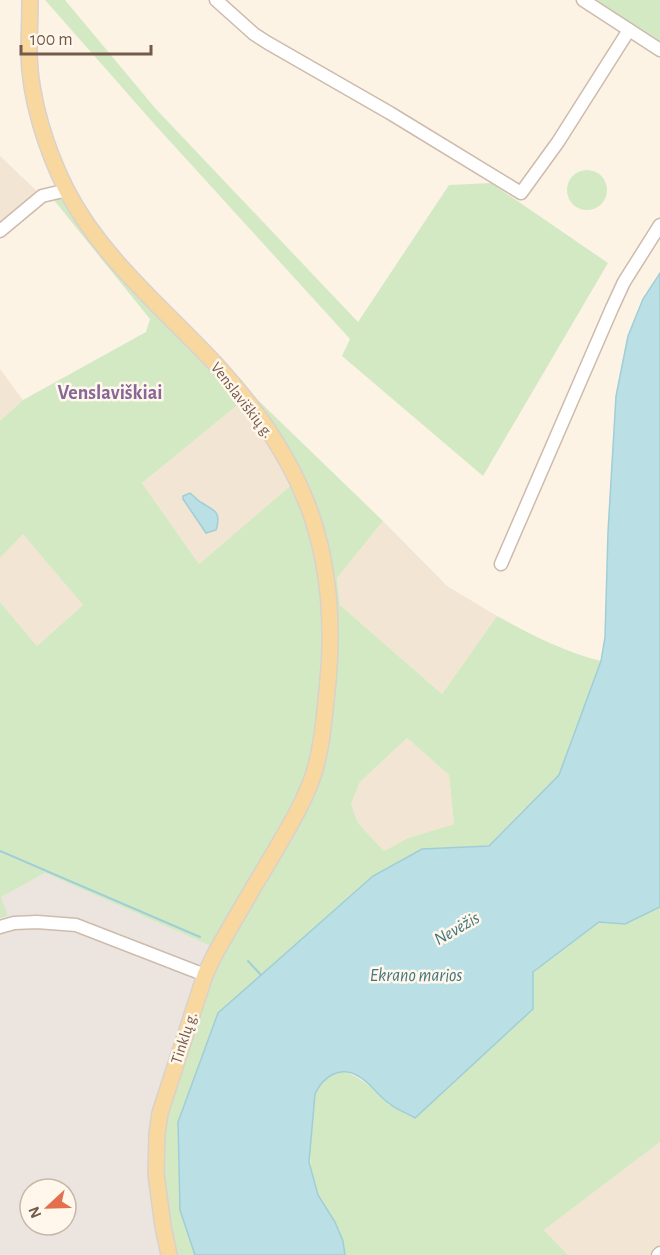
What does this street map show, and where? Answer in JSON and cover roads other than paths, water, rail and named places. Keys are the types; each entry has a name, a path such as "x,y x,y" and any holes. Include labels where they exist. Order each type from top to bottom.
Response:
{"main road":[{"name":"Venslaviškių g.","path":"30,0 29,56 33,86 50,148 67,190 89,226 112,255 153,303 219,369 256,413 285,456 315,522 328,587 330,634 329,672 322,742 303,800 282,839"},
{"name":"Tinklų g.","path":"169,1255 156,1174 156,1134 160,1113 213,956 282,839"}],"street":[{"path":"216,0 254,34 268,43 390,113 521,193 558,142 629,30"},
{"path":"583,0 660,50"},
{"path":"0,231 42,196 67,190"},
{"path":"501,564 624,282 660,225"},
{"path":"0,927 14,923 37,922 76,925 205,975"}],"water":[{"name":"Ekrano marios","path":"660,273 660,907 625,924 599,922 533,972 533,1009 415,1118 393,1106 366,1082 351,1073 338,1072 322,1082 315,1094 309,1162 318,1195 335,1222 343,1241 345,1255 195,1255 180,1210 178,1122 218,1013 373,876 422,849 489,846 559,775 601,661 605,637 616,396 628,336 643,299"},
{"path":"190,493 216,512 218,524 216,530 206,533 183,499 183,496"}],"waterway":[{"path":"0,851 200,937"},
{"path":"248,961 261,975"}],"district":[{"name":"Venslaviškiai","path":"110,393"}],"water label":[{"name":"Nevėžis","path":"457,929"}]}
